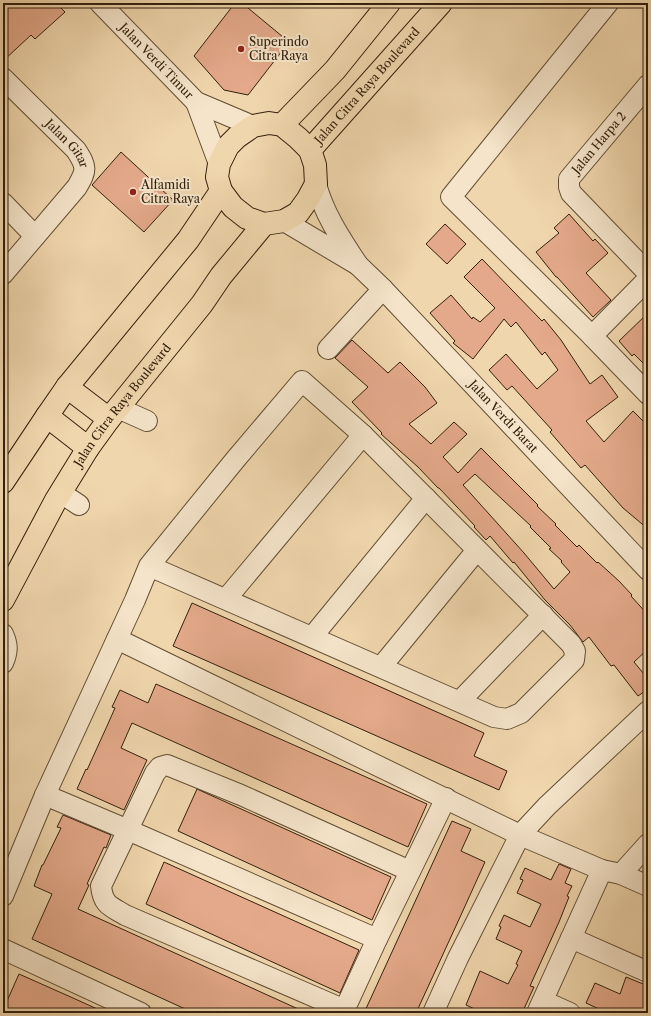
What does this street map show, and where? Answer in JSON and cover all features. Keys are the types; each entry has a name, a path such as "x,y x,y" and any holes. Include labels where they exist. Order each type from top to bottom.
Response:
{"main road":[{"path":"282,125 334,70 389,3"},
{"name":"Jalan Citra Raya Boulevard","path":"310,150 441,3"},
{"path":"269,123 282,125 310,150 315,165 316,184 308,199 298,213 274,223 247,218 232,207 221,191 217,176 219,164 228,146 237,137 253,126 269,123"},
{"path":"3,482 46,416 67,387 188,240 221,191"},
{"name":"Jalan Citra Raya Boulevard","path":"3,600 60,493 88,448 113,413 202,304 221,276 274,223"},
{"path":"67,387 113,413"},
{"path":"46,416 88,448"}],"street":[{"name":"Jalan Verdi Timur","path":"100,3 196,102 253,126"},
{"path":"608,3 451,197 592,336 648,394"},
{"name":"Jalan Gitar","path":"3,78 76,150 84,162 85,173 77,186 3,274"},
{"name":"Jalan Harpa 2","path":"648,85 570,179 569,187 571,193 648,273"},
{"name":"Jalan Verdi Timur","path":"196,102 219,164"},
{"name":"Jalan Verdi Barat","path":"316,184 320,200 358,265"},
{"path":"3,203 35,236"},
{"name":"Jalan Verdi Barat","path":"274,223 358,265 383,288 648,570"},
{"path":"592,336 648,279"},
{"path":"328,349 383,288"},
{"path":"3,896 45,795 136,600 149,566 306,375 363,435 571,644 575,651 574,660 521,713 507,719 494,717 149,566"},
{"path":"113,413 147,421"},
{"path":"226,599 363,435"},
{"path":"60,493 79,505"},
{"path":"312,637 426,498"},
{"path":"381,667 477,550"},
{"path":"460,701 542,615"},
{"path":"3,634 6,641 7,653 3,663"},
{"path":"117,639 520,835 648,886"},
{"path":"433,1013 458,958 520,835 547,806 648,711"},
{"path":"410,871 241,795 167,765 160,767 155,773 101,886 102,896 106,903 125,915 344,1011 376,939 410,871 446,798"},
{"path":"45,795 376,939"},
{"path":"570,1013 540,1007 571,938 611,872 648,844"},
{"path":"571,938 648,972"},
{"path":"3,949 141,1013"}],"building":[{"path":"3,3 56,3 65,12 35,39 31,35 3,61"},
{"name":"Superindo Citra Raya","path":"235,3 242,3 289,42 248,95 224,90 194,56"},
{"name":"Alfamidi Citra Raya","path":"121,152 173,200 144,232 92,185"},
{"path":"569,214 593,241 595,239 608,253 586,273 611,300 593,317 556,277 536,252 559,233 554,228"},
{"path":"445,224 466,244 447,264 426,244"},
{"path":"482,259 542,321 544,319 561,340 590,384 602,375 618,397 586,421 604,442 633,411 648,426 648,529 623,508 585,465 581,468 550,432 552,430 512,386 507,390 489,370 506,354 537,389 558,370 545,352 542,355 516,322 511,327 504,319 473,359 453,343 455,341 430,313 451,295 472,319 473,317 480,322 495,308 464,277"},
{"path":"648,313 648,368 634,354 632,356 619,341"},
{"path":"352,340 388,373 400,362 425,387 437,403 409,424 431,444 454,422 467,434 443,457 458,473 481,448 538,505 537,506 577,547 579,545 597,563 598,562 619,581 648,615 648,649 634,662 648,679 648,689 638,696 614,665 611,666 589,637 583,642 570,625 545,600 514,562 513,563 490,536 486,540 474,527 475,526 439,488 381,434 382,433 352,402 368,387 335,358","holes":["475,474 531,526 530,527 551,548 549,549 562,561 561,562 570,572 554,589 463,485"]},
{"path":"192,603 484,733 474,756 507,771 499,790 173,646"},
{"path":"156,684 427,804 408,847 132,723 121,748 147,760 124,810 77,789 115,708 112,707 120,690 148,703"},
{"path":"197,789 391,877 372,920 178,831"},
{"path":"63,815 111,835 106,848 104,847 87,884 89,885 78,909 307,1013 194,1013 32,939 52,894 34,886 42,865 61,828 57,827"},
{"path":"452,821 471,829 461,851 485,862 461,915 416,1013 364,1013"},
{"path":"164,862 359,950 340,993 146,904"},
{"path":"559,864 571,869 565,883 572,886 567,896 569,897 559,922 530,986 534,987 522,1013 483,1013 466,1005 480,971 508,984 518,965 516,964 522,951 496,939 501,927 499,926 504,915 530,927 541,904 517,893 523,880 520,879 525,868 551,880"},
{"path":"19,974 106,1013 3,1013 3,999 7,1001"},
{"path":"626,977 648,986 648,1013 597,1013 599,1009 586,1003 595,983 620,994"}],"place":[{"name":"Superindo Citra Raya","path":"241,49"},
{"name":"Alfamidi Citra Raya","path":"133,192"}]}
